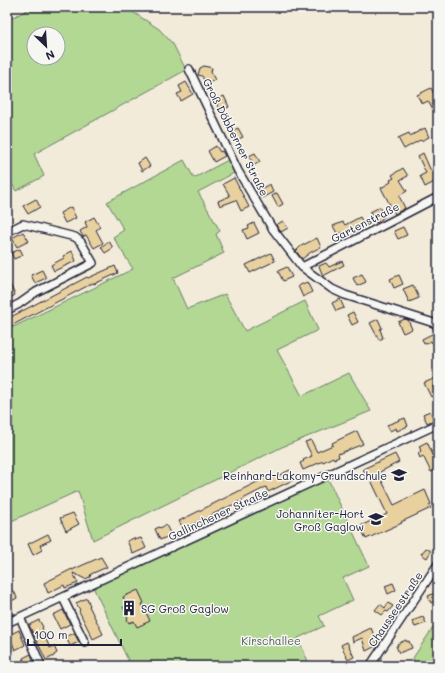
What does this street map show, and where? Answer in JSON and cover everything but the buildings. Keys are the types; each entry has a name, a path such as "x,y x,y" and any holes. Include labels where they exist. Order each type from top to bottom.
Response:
{"street":[{"name":"Groß Döbberner Straße","path":"189,69 238,171 272,228 302,266 338,292 434,323 438,326"},
{"name":"Gartenstraße","path":"302,266 438,197"},
{"path":"7,232 23,224 75,237 81,242 93,263 36,292 19,304 7,310"},
{"name":"Gallinchener Straße","path":"7,623 438,424"},
{"name":"Chausseestraße","path":"370,666 438,564"},
{"path":"63,598 85,643"},
{"path":"20,617 40,663"}],"green space":[{"path":"34,7 125,7 159,29 173,44 186,70 34,154 44,176 16,191 7,175 7,20"},
{"path":"230,159 236,172 198,192 220,231 216,234 224,253 173,278 187,309 225,294 245,331 305,301 318,330 277,350 302,396 349,373 371,411 282,447 93,540 78,491 7,523 7,330 133,269 113,237 124,230 107,202 184,160 194,178"},
{"name":"Kirschallee","path":"328,479 369,566 343,578 353,600 319,616 324,626 298,638 310,666 122,666 129,662 93,587"},
{"path":"438,620 438,666 416,666 413,658"}],"place":[{"name":"Reinhard-Lakomy-Grundschule","path":"399,475"},
{"name":"Johanniter-Hort Groß Gaglow","path":"376,519"},
{"name":"SG Groß Gaglow","path":"129,608"}]}
